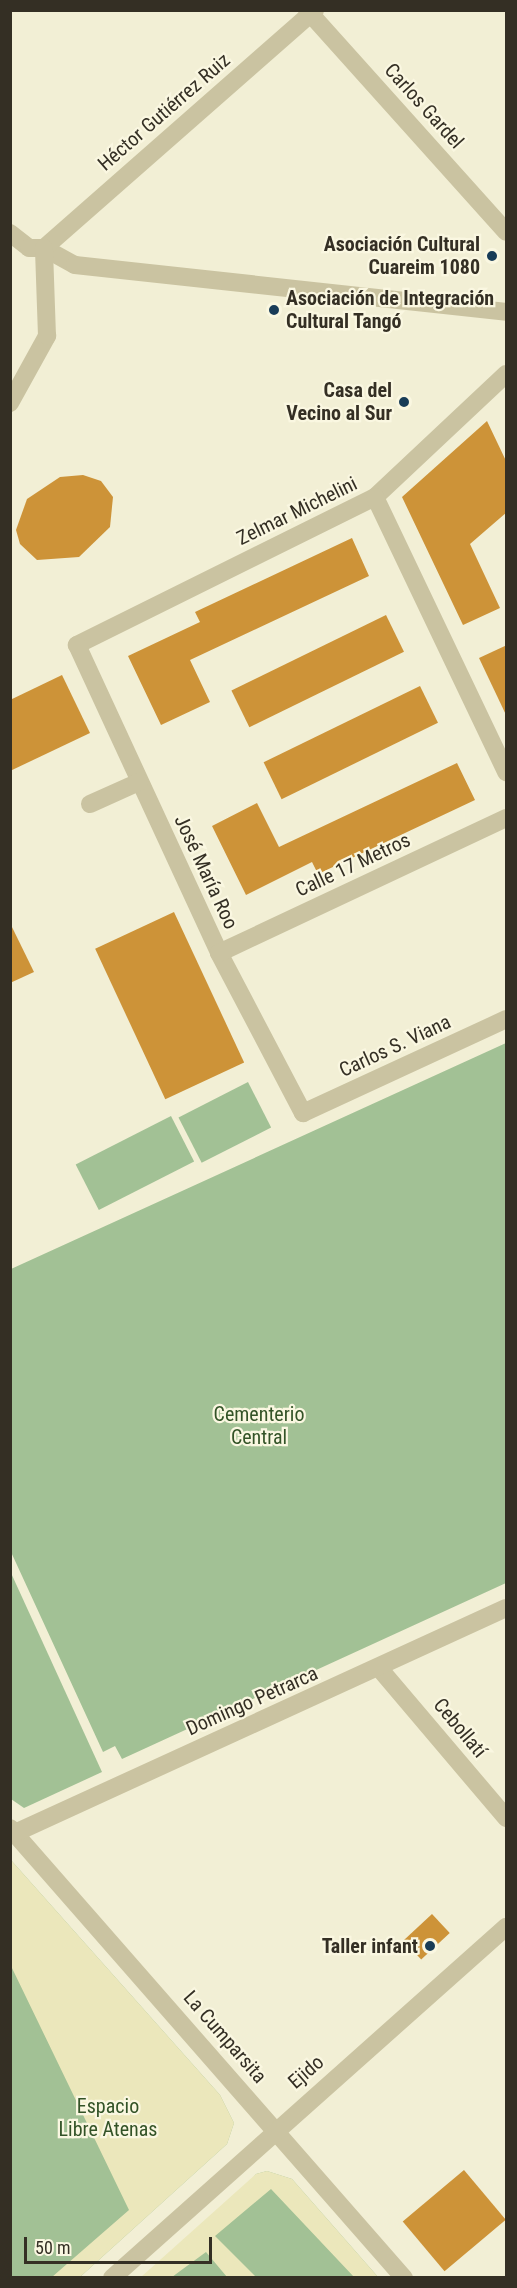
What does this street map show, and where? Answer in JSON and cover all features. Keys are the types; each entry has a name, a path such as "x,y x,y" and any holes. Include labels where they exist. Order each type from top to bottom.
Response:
{"street":[{"name":"Carlos Gardel","path":"311,12 507,232"},
{"name":"Héctor Gutiérrez Ruiz","path":"44,248 311,12"},
{"path":"10,233 29,248 44,248 75,265 507,312"},
{"path":"10,403 47,336 44,248"},
{"name":"Zelmar Michelini","path":"77,645 375,497 507,374"},
{"path":"375,497 507,772"},
{"name":"José María Roo","path":"77,645 219,953 303,1113"},
{"path":"90,804 139,782"},
{"name":"Calle 17 Metros","path":"219,953 507,818"},
{"name":"Carlos S. Viana","path":"303,1113 507,1019"},
{"name":"Domingo Petrarca","path":"13,1830 379,1668 507,1608"},
{"name":"Cebollatí","path":"379,1668 507,1818"},
{"name":"La Cumparsita","path":"13,1830 404,2277"},
{"name":"Ejido","path":"121,2274 276,2128 507,1927"}],"green space":[{"name":"Cementerio Central","path":"506,1043 506,1583 122,1759 115,1746 103,1752 11,1552 11,1269"},
{"path":"248,1082 271,1127 202,1163 179,1117"},
{"path":"171,1116 194,1161 99,1210 76,1165"},
{"path":"11,1573 102,1772 24,1808 11,1799"},
{"name":"Espacio Libre Atenas","path":"10,1859 220,2095 234,2123 227,2144 80,2277 11,2277"},
{"path":"267,2171 292,2179 378,2277 172,2277 256,2174"}],"shaded area":[{"name":"Espacio Libre Atenas","path":"10,1859 220,2095 234,2123 227,2144 80,2277 52,2277 129,2210 11,1966"},
{"path":"267,2171 292,2179 378,2277 354,2277 271,2189 215,2236 256,2277 227,2277 206,2252 172,2277 141,2277 256,2174"}],"building":[{"path":"487,421 507,463 507,512 470,544 500,608 463,625 402,497"},
{"path":"83,475 101,481 113,497 110,527 79,557 37,560 20,544 16,530 27,499 60,477"},
{"path":"352,538 369,576 190,660 210,702 161,725 128,656 200,622 195,612"},
{"path":"386,615 404,652 249,727 231,690"},
{"path":"507,645 507,717 479,658"},
{"path":"62,675 90,733 10,771 10,700"},
{"path":"420,686 438,723 282,799 264,762"},
{"path":"457,763 475,800 318,874 312,862 246,895 212,826 257,803 279,847"},
{"path":"174,912 244,1062 165,1099 95,949"},
{"path":"10,923 34,972 10,983"},
{"path":"432,1914 450,1933 421,1960 403,1941"},
{"path":"464,2170 506,2220 444,2271 403,2221"}],"place":[{"name":"Asociación Cultural Cuareim 1080","path":"492,256"},
{"name":"Asociación de Integración Cultural Tangó","path":"274,310"},
{"name":"Casa del Vecino al Sur","path":"404,402"},
{"name":"Taller infant","path":"430,1946"}]}
